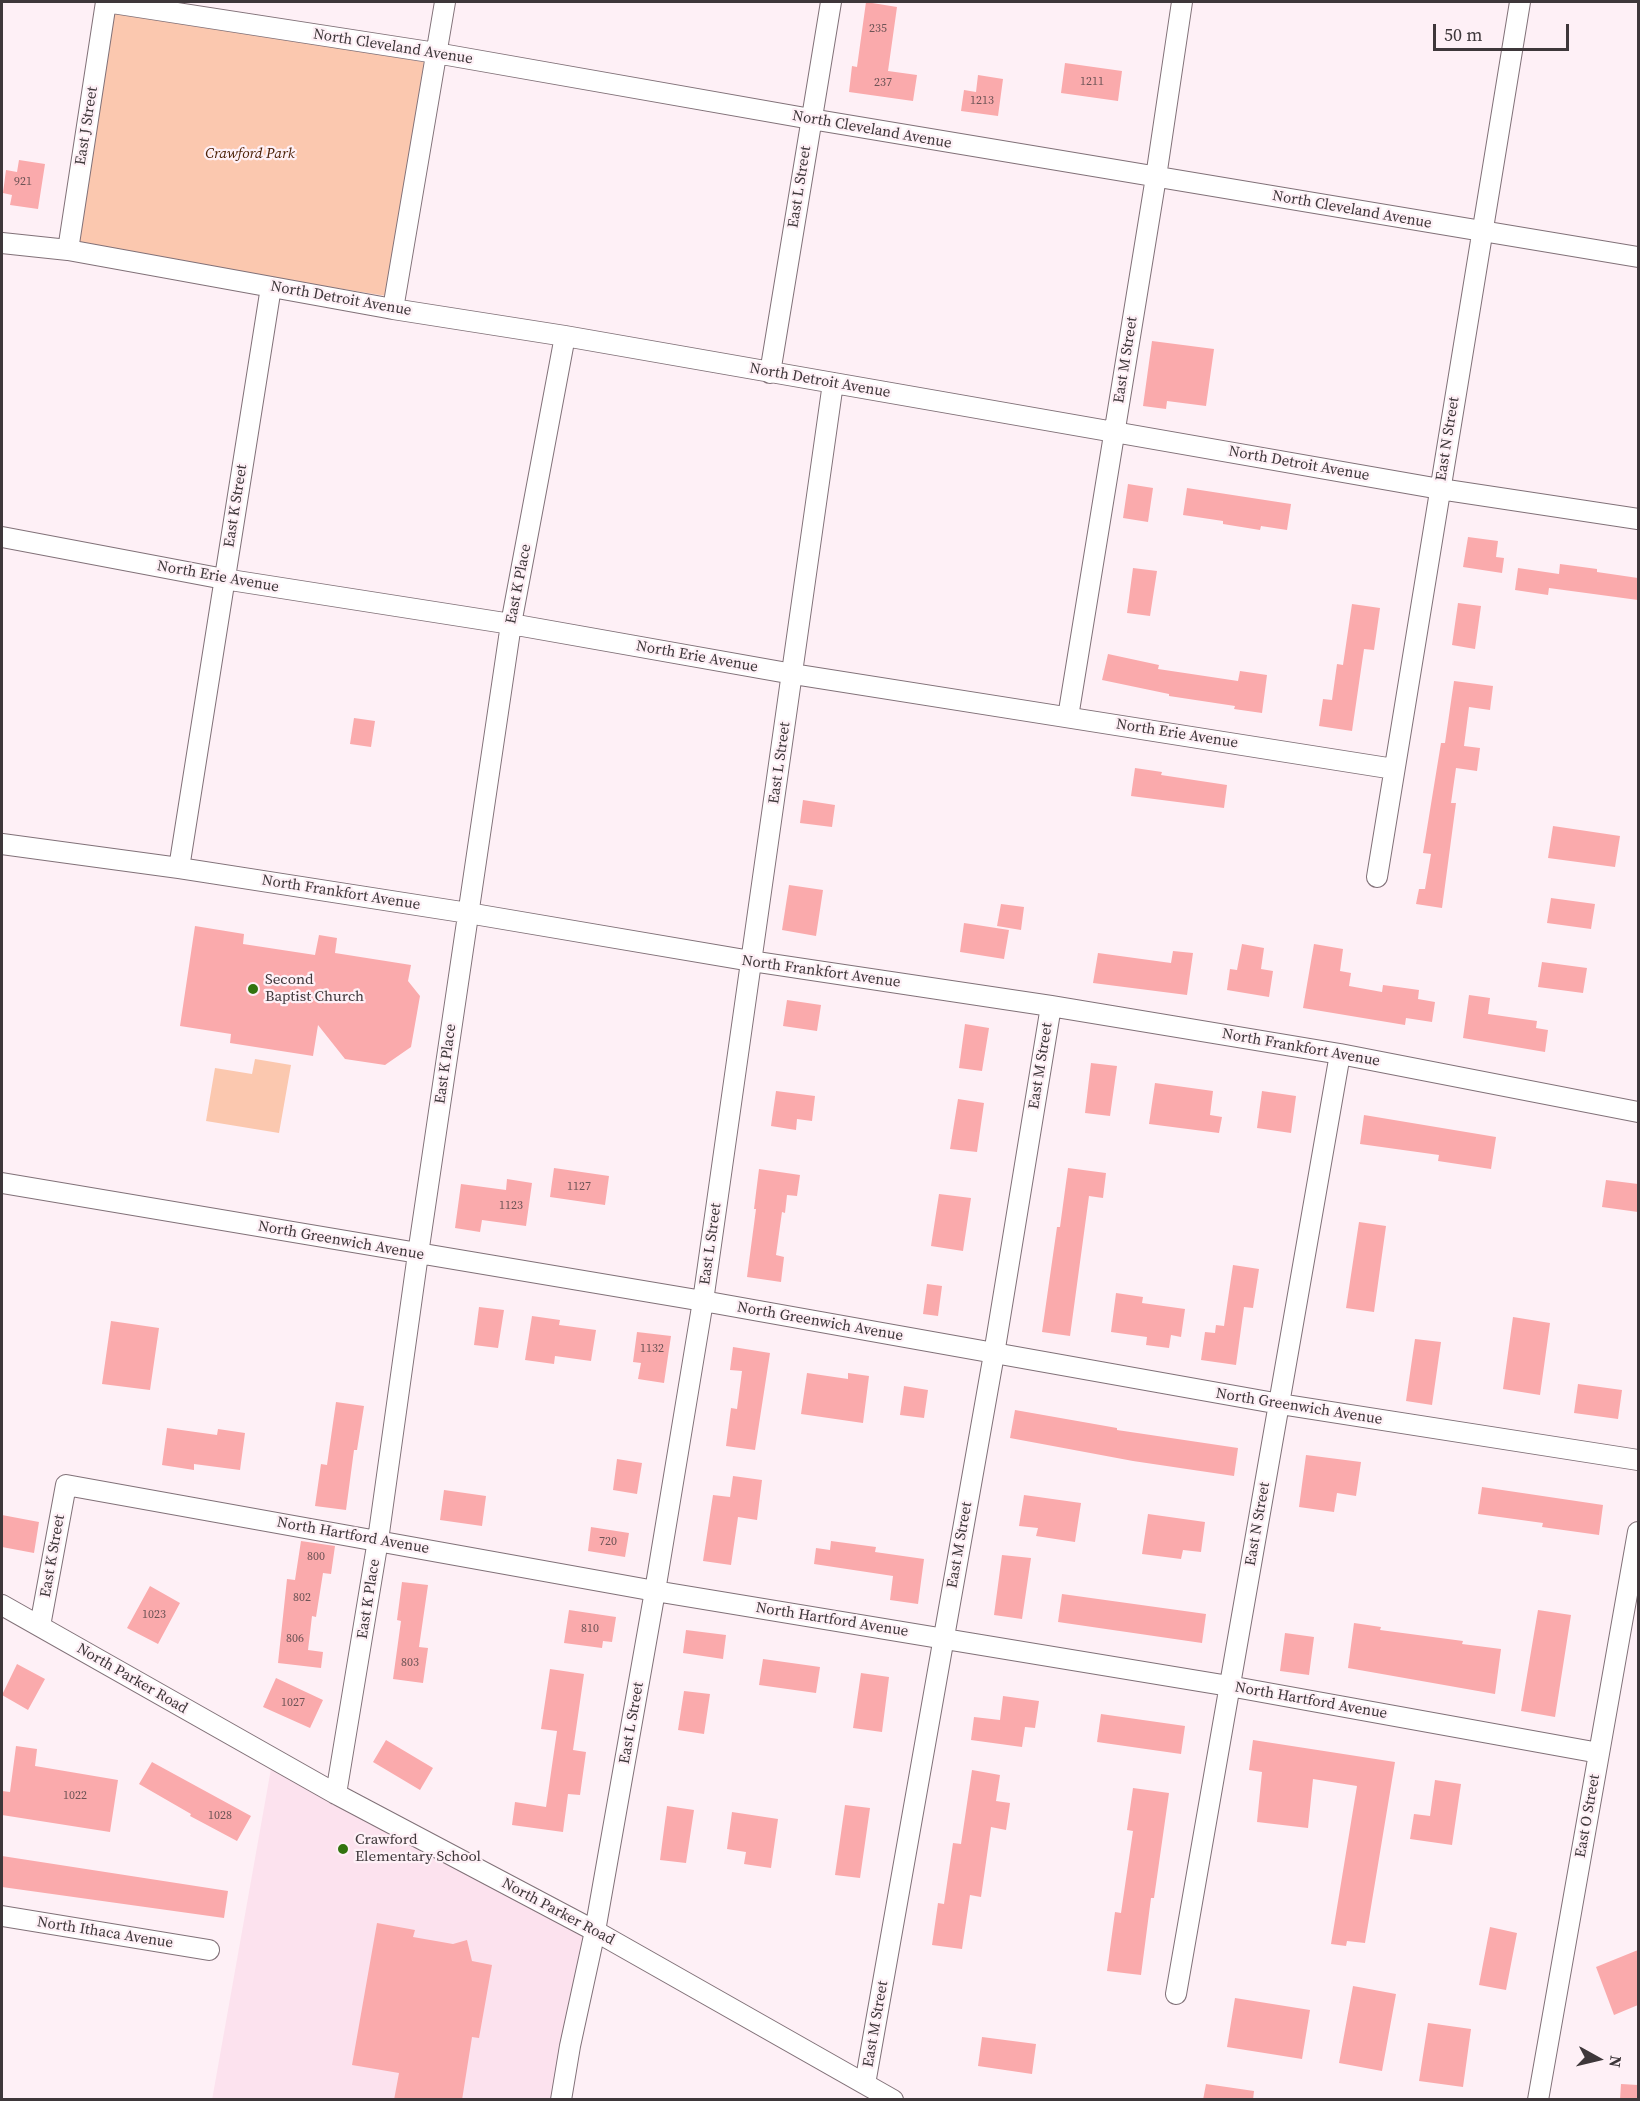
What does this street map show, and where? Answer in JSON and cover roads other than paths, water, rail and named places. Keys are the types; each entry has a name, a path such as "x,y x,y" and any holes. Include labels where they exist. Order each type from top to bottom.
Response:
{"street":[{"name":"North Cleveland Avenue","path":"106,2 436,53 812,120 1638,257"},
{"name":"East J Street","path":"68,250 106,2"},
{"path":"393,309 445,2"},
{"name":"East L Street","path":"770,373 831,2"},
{"name":"East M Street","path":"1068,717 1156,177 1182,2"},
{"name":"East N Street","path":"1377,877 1520,2"},
{"name":"North Detroit Avenue","path":"2,243 68,250 393,309 565,336 1440,489 1638,519"},
{"name":"East K Street","path":"179,867 271,287"},
{"name":"East K Place","path":"336,1794 378,1540 511,624 565,336"},
{"name":"East L Street","path":"561,2100 570,2046 595,1931 704,1301 832,383"},
{"name":"North Erie Avenue","path":"2,537 224,579 511,624 792,674 1394,769"},
{"name":"North Frankfort Avenue","path":"2,844 179,867 751,962 1051,1006 1340,1054 1638,1112"},
{"name":"East M Street","path":"865,2084 994,1354 1051,1006"},
{"name":"East N Street","path":"1176,1994 1340,1054"},
{"name":"North Greenwich Avenue","path":"2,1183 704,1301 1280,1404 1638,1460"},
{"name":"East K Street","path":"40,1626 66,1485"},
{"name":"North Hartford Avenue","path":"66,1485 655,1591 1229,1686 1599,1753"},
{"name":"East O Street","path":"1538,2100 1638,1532"},
{"name":"North Parker Road","path":"2,1605 336,1794 595,1931 893,2100"},
{"name":"North Ithaca Avenue","path":"2,1916 209,1950"}],"place":[{"name":"Second Baptist Church","path":"253,989"},
{"name":"Crawford Elementary School","path":"343,1849"}],"park label":[{"name":"Crawford Park","path":"250,154"}]}
